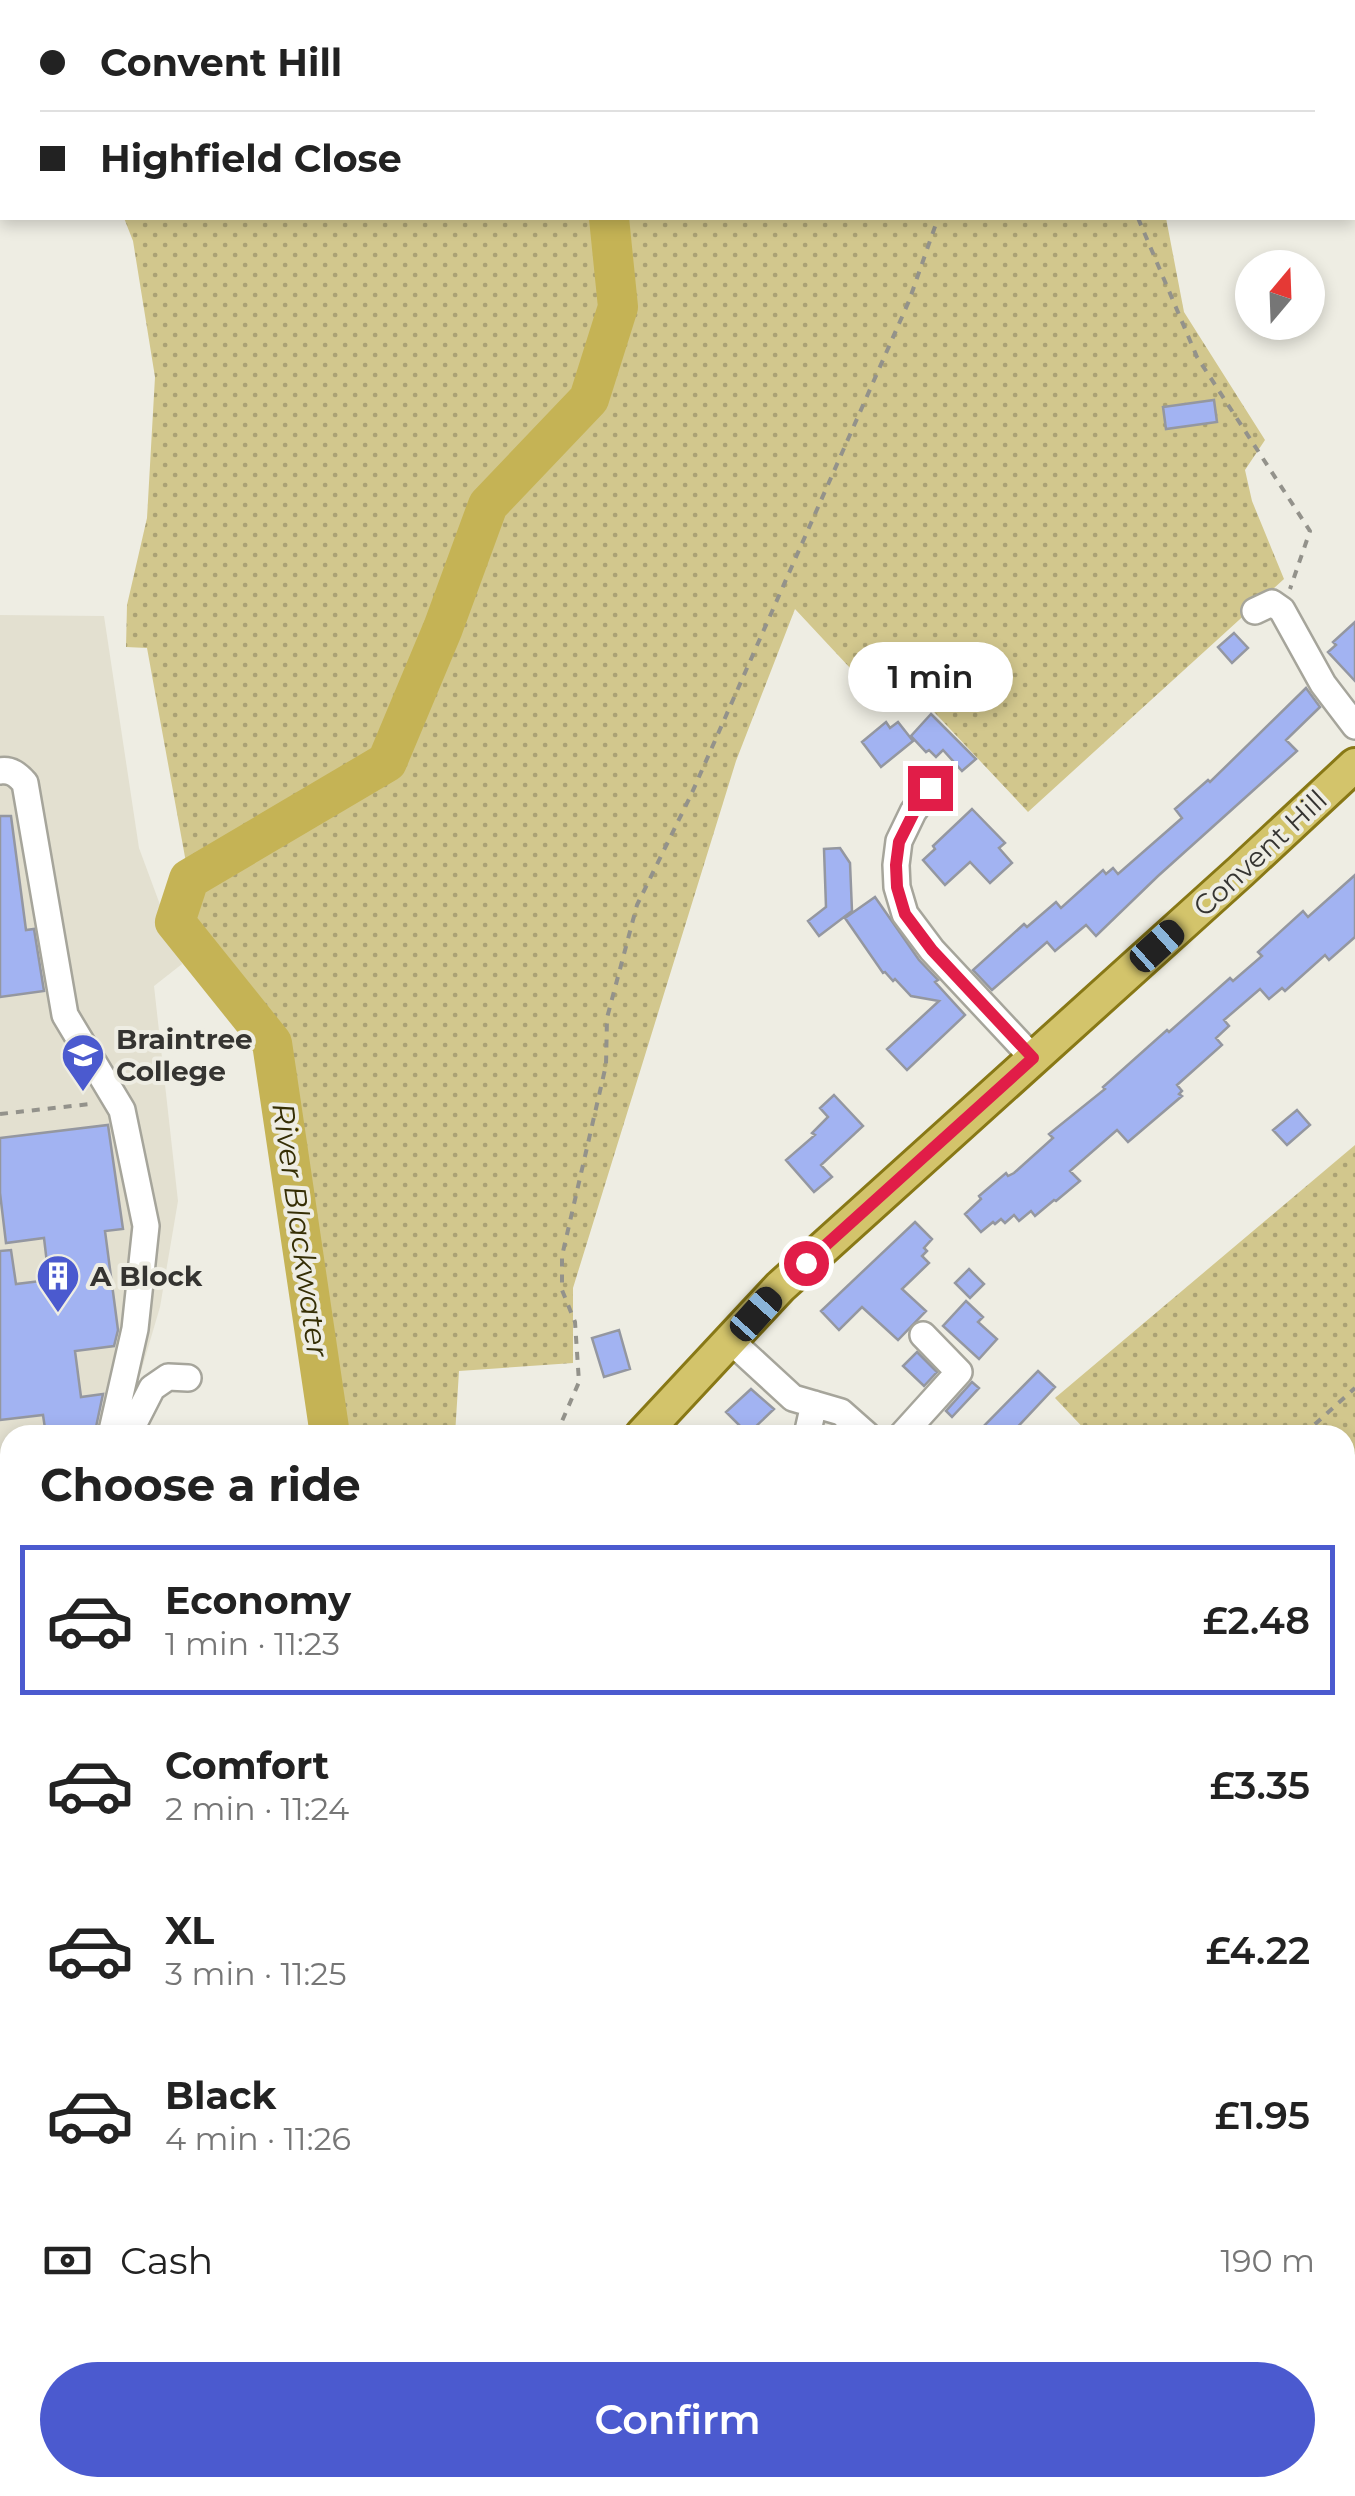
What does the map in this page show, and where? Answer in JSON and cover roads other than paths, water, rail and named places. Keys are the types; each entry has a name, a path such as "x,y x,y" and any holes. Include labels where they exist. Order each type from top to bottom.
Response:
{"main road":[{"name":"Convent Hill","path":"651,1425 780,1287 1355,765"}],"street":[{"path":"1255,611 1272,603 1282,610 1323,684 1355,726"},
{"path":"0,770 18,775 25,783 65,1014 122,1110 146,1226 135,1329 112,1425"},
{"path":"930,788 899,842 897,887 905,914 932,950 1033,1058"},
{"path":"911,1425 960,1372 922,1336"},
{"path":"730,1342 793,1398 842,1412 856,1425"},
{"path":"133,1425 152,1388 168,1377 188,1378"},
{"path":"809,1425 814,1404"}],"waterway":[{"name":"River Blackwater","path":"329,1425 272,1043 175,922 189,879 387,762 443,628 488,505 589,399 618,307 609,220"}],"place":[{"name":"Braintree College","path":"83,1093"},
{"name":"A Block","path":"58,1314"}]}
